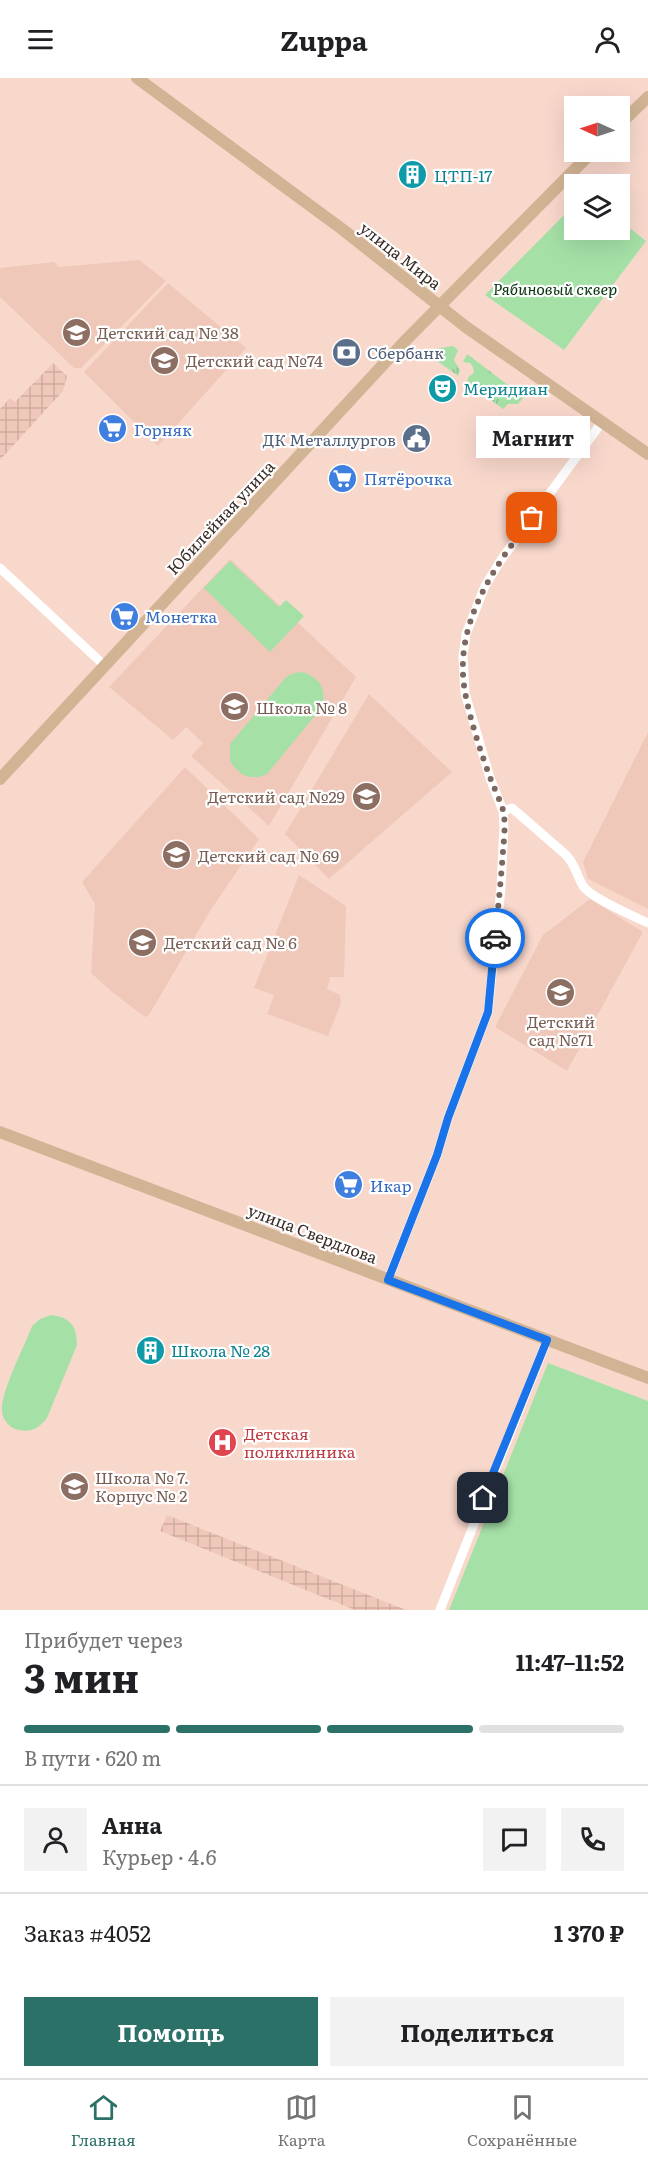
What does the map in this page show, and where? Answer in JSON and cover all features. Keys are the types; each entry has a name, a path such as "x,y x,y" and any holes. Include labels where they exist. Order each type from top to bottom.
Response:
{"main road":[{"name":"улица Мира","path":"137,78 342,229 439,306 648,454"},
{"path":"630,114 648,97"},
{"name":"Юбилейная улица","path":"0,779 439,306 582,162"},
{"name":"улица Свердлова","path":"0,1132 648,1378"}],"street":[{"path":"388,1280 437,1155 448,1118 488,1012 501,888 504,826 503,811 490,778 465,693 463,656 466,634 485,586 501,560 602,422"},
{"path":"0,568 105,666"},
{"path":"503,811 512,808 573,861 584,887 593,895 648,923"},
{"path":"440,1610 547,1340"}],"shaded area":[{"name":"Детский сад № 38","path":"139,260 166,281 81,368 74,368 0,297 0,268 54,262 59,267"},
{"name":"Детский сад №74","path":"168,283 246,348 158,446 84,372"},
{"path":"53,363 67,376 63,391 0,460 0,409 10,398 15,402"},
{"name":"Школа № 8","path":"230,559 356,677 269,826 191,756 203,743 186,727 173,740 109,687"},
{"name":"Детский сад №29","path":"369,694 452,772 329,879 285,834"},
{"path":"648,732 648,909 588,879 583,862"},
{"name":"Детский сад № 69","path":"185,767 259,839 210,911 149,1015 145,1017 91,973 95,904 82,882"},
{"path":"299,875 346,906 344,977 330,977 327,989 340,995 341,1003 328,1036 267,1014 274,995 254,988"},
{"name":"Детский сад №71","path":"590,899 643,932 567,1071 495,1027 543,935"},
{"path":"167,1515 406,1610 355,1610 160,1531"}],"green space":[{"name":"Рябиновый сквер","path":"564,215 564,240 630,240 630,228 646,241 564,350 485,295"},
{"path":"453,346 458,350 454,360 460,370 458,376 433,358 434,349"},
{"path":"467,354 524,397 518,404 508,404 503,409 467,382 469,376 474,373 470,363 463,362"},
{"path":"230,561 279,607 286,600 304,616 270,652 204,588"},
{"path":"303,672 314,677 321,685 324,695 322,707 267,774 250,777 242,774 230,761 230,744 286,677"},
{"path":"51,1315 68,1320 76,1333 77,1345 47,1418 32,1430 16,1429 8,1424 2,1414 5,1393 32,1326 40,1319"},
{"path":"548,1363 648,1401 648,1610 449,1610"}],"way so far":[{"path":"495,938 501,888 503,811 490,778 465,693 463,656 466,634 485,586 532,518"}],"place":[{"name":"ЦТП-17","path":"413,175"},
{"name":"Детский сад № 38","path":"76,332"},
{"name":"Сбербанк","path":"346,352"},
{"name":"Детский сад №74","path":"165,360"},
{"name":"Меридиан","path":"442,388"},
{"name":"Горняк","path":"113,429"},
{"name":"ДК Металлургов","path":"417,439"},
{"name":"Пятёрочка","path":"343,478"},
{"name":"Магнит","path":"532,518"},
{"name":"Монетка","path":"124,616"},
{"name":"Школа № 8","path":"235,707"},
{"name":"Детский сад №29","path":"366,796"},
{"name":"Детский сад № 69","path":"177,855"},
{"name":"Детский сад № 6","path":"143,942"},
{"name":"Детский сад №71","path":"561,993"},
{"name":"Икар","path":"349,1185"},
{"name":"Школа № 28","path":"150,1350"},
{"name":"Детская поликлиника","path":"223,1442"},
{"name":"Школа № 7. Корпус № 2","path":"74,1486"}],"route":[{"path":"483,1498 547,1340 388,1280 444,1138 448,1118 488,1012 495,938"}]}
